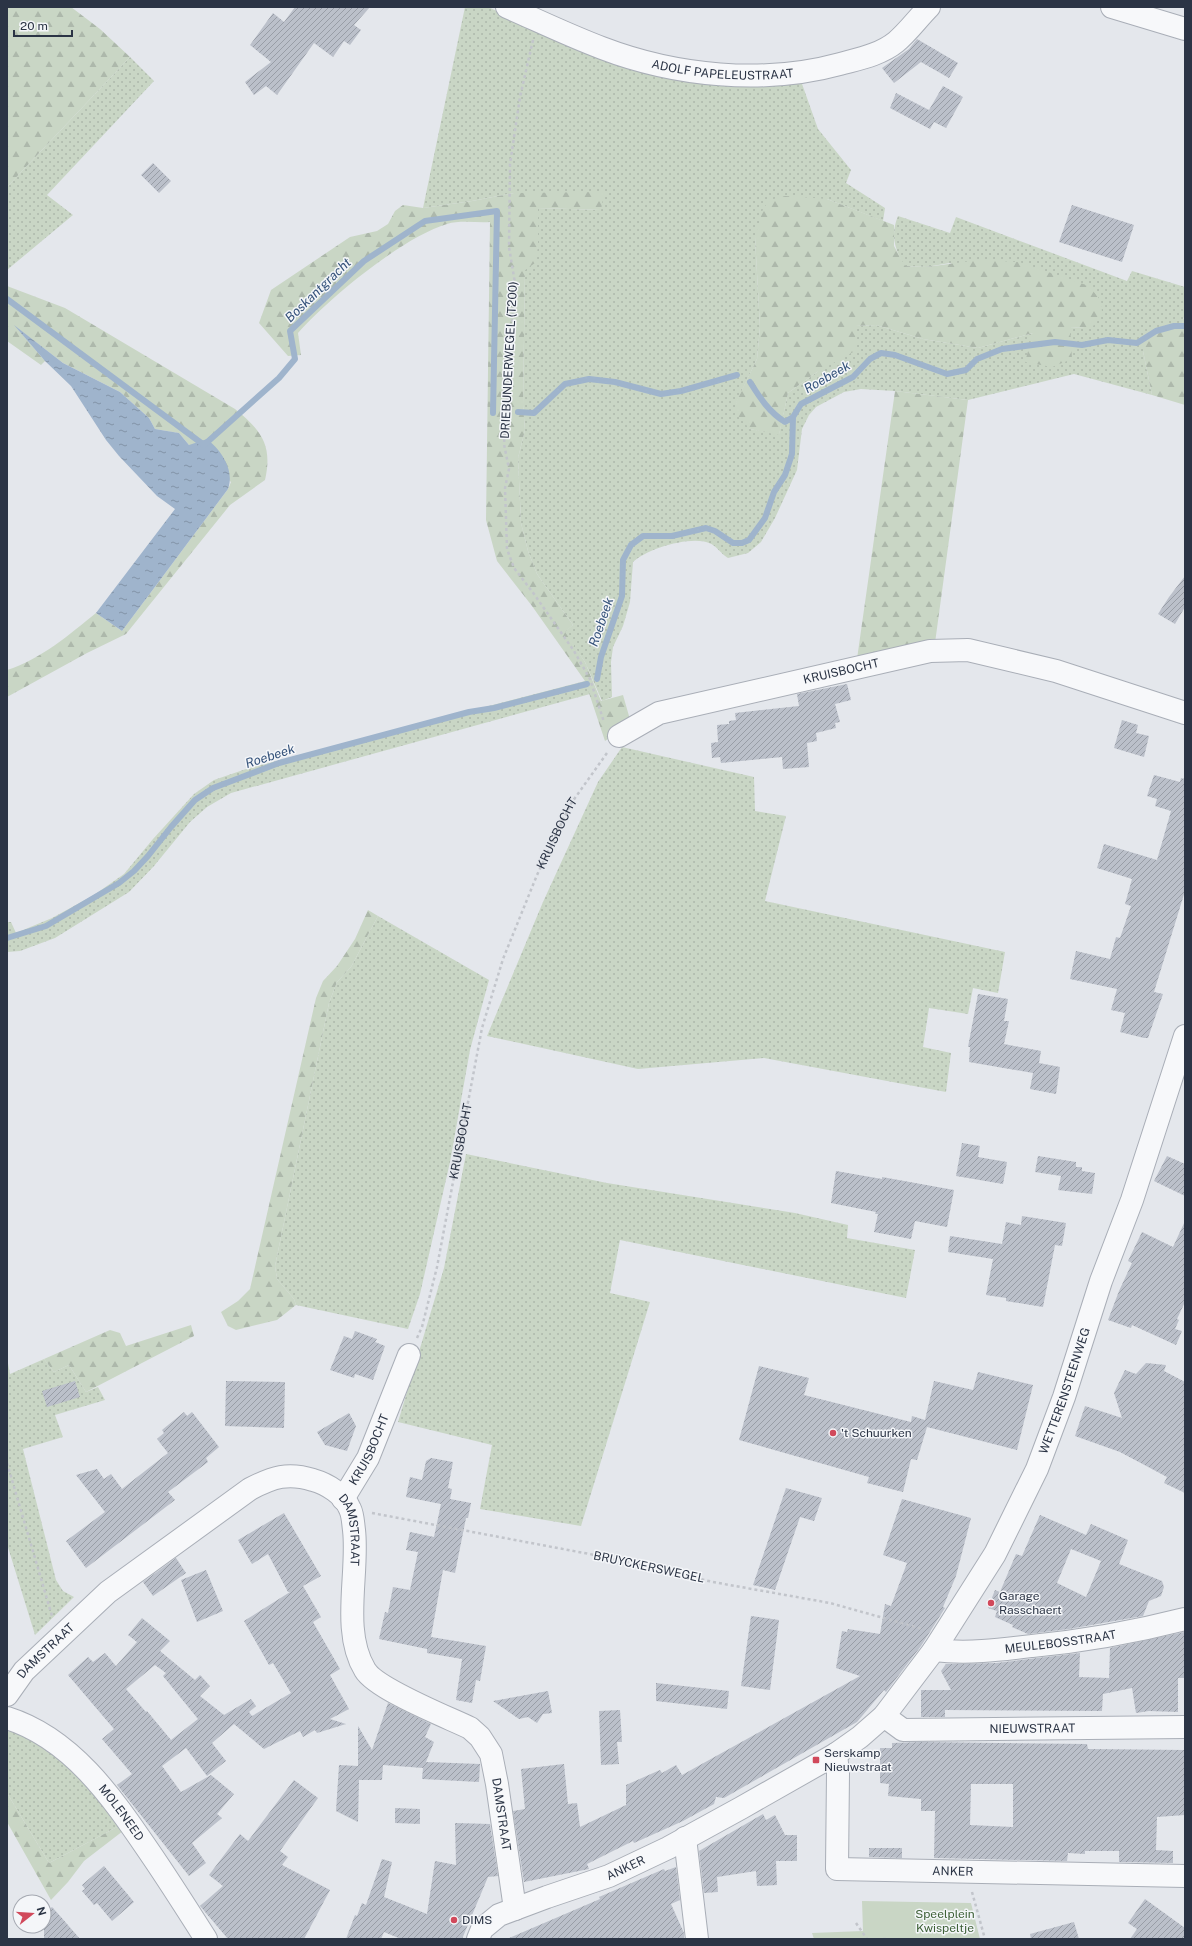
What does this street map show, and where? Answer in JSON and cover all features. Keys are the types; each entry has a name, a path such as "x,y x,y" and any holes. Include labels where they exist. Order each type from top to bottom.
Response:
{"street":[{"name":"ADOLF PAPELEUSTRAAT","path":"507,7 602,48 636,59 705,72 756,75 792,73 830,66 873,55 895,43 929,7"},
{"path":"1112,7 1185,29"},
{"name":"KRUISBOCHT","path":"616,740 659,713 930,651 968,650 1056,671 1185,713"},
{"name":"WETTERENSTEENWEG","path":"884,1716 939,1642 994,1554 1037,1469 1064,1397 1101,1281 1132,1200 1185,1036"},
{"name":"KRUISBOCHT","path":"347,1504 368,1458 409,1354"},
{"name":"DAMSTRAAT","path":"7,1695 24,1671 108,1592 250,1489 268,1480 299,1475 326,1484 347,1504 355,1540 352,1619 358,1659 373,1680 470,1728 480,1737 486,1746 491,1754 497,1784 515,1909"},
{"name":"MEULEBOSSTRAAT","path":"939,1642 957,1652 1083,1641 1137,1631 1185,1619"},
{"name":"ANKER","path":"478,1939 482,1929 489,1922 499,1916 547,1896 609,1876 685,1838 836,1754 860,1737 884,1716"},
{"name":"NIEUWSTRAAT","path":"884,1716 902,1730 1185,1727"},
{"name":"MOLENEED","path":"7,1718 26,1724 73,1757 110,1795 182,1899 206,1939"},
{"name":"ANKER","path":"836,1754 838,1773 837,1869 1185,1876"},
{"path":"685,1838 697,1939"}],"path":[{"name":"DRIEBUNDERWEGEL (T200)","path":"538,20 526,61 510,164 509,247 515,283 504,444 509,469 505,488 507,549 514,568 574,651 590,679 610,741 616,740"},
{"name":"KRUISBOCHT","path":"409,1354 422,1327 437,1268 482,1028 503,959 537,875 570,805 616,740"},
{"path":"7,1463 59,1638"},
{"name":"BRUYCKERSWEGEL","path":"347,1504 600,1556 713,1582 830,1603 939,1642"},
{"path":"967,1872 985,1939"},
{"path":"856,1923 867,1939"}],"green space":[{"path":"7,7 71,7 100,29 130,57 7,187"},
{"path":"465,7 488,7 562,41 801,81 818,129 851,170 846,183 885,208 883,221 827,199 755,237 760,327 757,359 736,403 750,429 779,434 788,393 817,372 856,326 876,325 923,339 978,348 1033,333 1070,327 1085,328 950,263 926,267 904,266 896,248 894,236 898,216 950,233 956,217 1127,281 1132,271 1185,287 1185,313 1181,328 1173,328 1143,351 1152,395 1074,374 968,400 895,391 861,389 844,392 816,407 809,415 802,429 797,470 775,518 761,542 748,553 728,558 709,543 701,541 680,542 648,552 633,562 630,602 623,626 613,647 611,662 612,697 602,701 585,662 564,632 573,625 537,574 528,551 521,523 518,458 525,430 523,405 525,270 538,247 538,208 601,210 514,193 423,208"},
{"path":"130,57 154,81 47,195 73,215 7,270 7,187"},
{"path":"604,192 601,210 538,208 538,247 535,263 525,270 523,405 525,430 518,458 521,523 528,551 537,574 573,625 565,632 585,662 601,701 623,695 631,723 605,741 585,681 532,606 497,561 486,520 490,222 463,222 447,224 429,231 389,255 328,303 298,333 301,355 288,356 259,323 271,290 350,237 377,231 388,224 395,211 403,205 423,208 514,193"},
{"path":"785,196 827,199 894,225 894,246 905,266 926,267 979,260 1019,262 1089,286 1101,301 1102,313 1095,325 1085,328 1070,327 1072,359 1052,367 1025,362 1033,333 978,348 923,339 876,325 856,326 855,351 817,372 788,393 779,435 750,429 737,415 736,402 757,359 760,327 755,237 763,209 770,200"},
{"path":"7,286 65,308 235,409 252,424 263,439 266,448 267,468 265,480 230,505 126,634 87,653 7,697 7,670 31,660 54,646 96,613 122,631 228,489 231,482 189,445 179,433 155,429 149,418 120,392 63,363 16,327 45,361 41,365 7,341"},
{"path":"1183,319 1185,320 1185,405 1152,395 1143,351 1146,336 1173,328 1181,328"},
{"path":"895,391 968,400 935,643 857,659"},
{"path":"585,681 590,694 231,793 207,807 190,822 154,866 129,892 55,938 20,951 7,952 7,922 11,922 16,933 52,918 94,895 124,874 153,839 194,794 214,780 249,768"},
{"path":"622,747 754,777 755,811 786,816 765,901 1005,952 998,993 973,988 968,1014 929,1008 923,1047 951,1053 946,1092 764,1058 638,1069 487,1036 543,902 598,782"},
{"path":"368,910 378,916 351,967 337,982 329,1003 275,1266 277,1279 294,1299 296,1305 277,1320 236,1330 228,1326 221,1312 238,1301 250,1289 316,998 323,981 337,966 355,939"},
{"path":"378,916 489,980 470,1050 450,1162 420,1294 408,1329 296,1305 294,1299 277,1279 275,1266 329,1003 337,982 351,967"},
{"path":"466,1154 607,1183 795,1213 848,1225 847,1238 915,1250 906,1298 620,1240 610,1293 650,1302 581,1526 480,1509 492,1445 398,1422 444,1268"},
{"path":"191,1325 194,1336 86,1392 69,1365 54,1372 44,1359 110,1330 120,1333 126,1346"},
{"path":"7,1358 10,1374 44,1359 54,1372 69,1365 86,1392 98,1387 105,1400 55,1415 63,1437 23,1449 56,1580 63,1591 74,1597 35,1635 7,1544"},
{"path":"7,1731 23,1736 39,1744 54,1756 69,1769 97,1799 119,1826 49,1863 7,1793"},
{"path":"7,1793 49,1863 119,1826 123,1831 84,1861 68,1882 52,1899 52,1894 48,1894 7,1822"},
{"name":"Speelplein Kwispeltje","path":"862,1901 971,1903 980,1939 814,1939 812,1933 863,1931"}],"water":[{"path":"14,325 63,363 120,392 149,418 155,429 179,433 189,445 207,439 222,455 228,468 230,482 228,489 122,631 96,613 175,509 157,496 119,456 106,440 71,386 45,361"}],"building":[{"path":"295,7 370,7 354,25 361,30 350,45 344,41 333,57 314,43 277,95 266,86 254,95 245,82 271,62 250,45 273,13 284,22"},
{"path":"917,39 958,63 949,78 921,62 894,83 882,68 909,49"},
{"path":"943,86 963,97 946,128 934,122 930,129 890,108 896,93 929,110"},
{"path":"153,163 171,181 159,193 141,175"},
{"path":"1072,205 1134,225 1122,262 1059,242"},
{"path":"1185,576 1185,607 1175,624 1158,614"},
{"path":"847,684 851,700 835,704 840,722 835,723 836,728 816,733 817,741 807,743 809,767 783,769 782,757 721,763 720,757 712,758 711,743 718,742 717,725 729,724 729,721 736,720 735,713 799,706 797,694"},
{"path":"1122,720 1138,725 1136,733 1149,736 1144,757 1114,748"},
{"path":"1154,775 1180,782 1181,778 1185,779 1185,891 1154,992 1163,994 1148,1038 1144,1038 1120,1032 1125,1013 1111,1010 1117,989 1070,979 1076,951 1110,959 1116,937 1120,938 1131,906 1125,904 1132,879 1097,868 1104,844 1157,860 1171,811 1155,806 1157,799 1147,796"},
{"path":"978,994 1008,999 1004,1021 1009,1021 1004,1044 1041,1051 1039,1063 1060,1067 1056,1094 1030,1089 1033,1073 969,1062 970,1047 968,1047"},
{"path":"962,1143 980,1146 978,1157 1007,1162 1003,1184 956,1176"},
{"path":"1038,1156 1076,1162 1076,1167 1082,1167 1082,1171 1095,1173 1092,1194 1058,1190 1061,1176 1035,1172"},
{"path":"1167,1156 1185,1164 1185,1196 1154,1181"},
{"path":"836,1171 882,1179 882,1177 954,1190 947,1227 915,1221 911,1239 874,1232 878,1214 875,1214 876,1212 831,1203"},
{"path":"1022,1216 1066,1223 1062,1246 1055,1245 1043,1307 1006,1301 1006,1298 986,1295 993,1259 948,1252 950,1236 1002,1244 1006,1222 1021,1225"},
{"path":"1185,1221 1185,1302 1177,1319 1179,1320 1175,1329 1182,1331 1176,1345 1132,1325 1131,1328 1108,1320 1132,1263 1128,1261 1142,1232 1173,1247"},
{"path":"355,1331 377,1339 375,1342 385,1346 373,1380 355,1374 354,1378 330,1370 344,1336 352,1339"},
{"path":"1146,1363 1166,1365 1164,1371 1185,1382 1185,1493 1164,1483 1167,1477 1120,1452 1075,1436 1085,1406 1122,1418 1114,1393 1125,1370 1136,1374"},
{"name":"'t Schuurken","path":"759,1366 809,1378 804,1395 911,1422 912,1416 925,1420 934,1381 973,1390 978,1372 1033,1385 1017,1450 927,1427 917,1460 911,1459 903,1492 867,1483 869,1477 739,1440"},
{"path":"75,1381 80,1397 47,1407 42,1391"},
{"path":"226,1381 285,1382 284,1428 225,1426"},
{"path":"184,1412 187,1416 192,1412 219,1447 206,1458 208,1462 168,1492 175,1500 86,1568 66,1541 105,1512 76,1475 97,1469 104,1479 111,1474 122,1489 168,1453 157,1439 164,1433 162,1430"},
{"path":"349,1413 356,1426 347,1451 325,1445 317,1432"},
{"path":"431,1458 453,1462 448,1488 452,1489 450,1499 471,1503 468,1518 466,1518 455,1573 443,1570 431,1637 486,1646 480,1681 476,1680 472,1703 456,1700 462,1659 427,1653 427,1649 379,1639 385,1612 388,1613 393,1587 410,1590 418,1552 406,1550 410,1532 434,1537 441,1504 406,1497 410,1477 422,1480 426,1461"},
{"path":"786,1488 822,1498 814,1521 800,1517 775,1590 753,1585"},
{"path":"902,1499 971,1518 956,1576 943,1607 945,1608 921,1646 886,1692 884,1690 857,1722 724,1798 716,1797 714,1804 683,1821 634,1843 633,1841 587,1864 589,1869 524,1882 513,1811 525,1809 521,1769 564,1764 568,1804 577,1803 580,1827 626,1805 626,1785 660,1770 662,1773 676,1765 682,1775 860,1676 836,1668 842,1631 847,1632 848,1629 880,1634 885,1604 891,1606 907,1563 883,1555"},
{"path":"284,1513 321,1576 303,1586 321,1617 313,1622 340,1669 330,1675 349,1709 330,1719 346,1724 317,1733 315,1730 303,1737 300,1731 264,1749 234,1724 212,1743 226,1761 207,1776 186,1748 162,1766 181,1792 211,1775 234,1794 217,1814 222,1818 192,1843 206,1863 189,1876 117,1785 132,1774 102,1739 114,1729 68,1675 88,1657 93,1662 105,1653 116,1666 137,1642 128,1635 142,1618 170,1641 160,1651 195,1680 200,1675 210,1686 200,1696 224,1715 251,1699 256,1706 249,1712 252,1716 291,1693 273,1663 269,1665 244,1621 290,1592 288,1592 268,1554 252,1564 238,1540","holes":["155,1665 166,1673 163,1676 198,1719 171,1740 126,1689"]},
{"path":"1040,1515 1086,1535 1091,1524 1128,1540 1119,1564 1162,1581 1164,1587 1161,1596 1149,1601 1143,1616 1069,1629 1028,1634 995,1617 997,1611 988,1608 995,1590 1000,1592 1016,1554 1022,1556","holes":["1071,1549 1101,1561 1086,1597 1057,1583"]},
{"path":"176,1558 186,1573 153,1596 143,1582"},
{"path":"206,1570 223,1611 197,1622 181,1580"},
{"path":"751,1616 779,1620 770,1690 741,1686"},
{"path":"1184,1632 1185,1678 1178,1678 1178,1712 1149,1711 1136,1713 1132,1688 1103,1694 1102,1711 945,1710 945,1717 921,1717 921,1690 951,1690 941,1671 946,1664 996,1663 1080,1653 1079,1677 1109,1678 1110,1648"},
{"path":"656,1683 729,1691 727,1709 656,1701"},
{"path":"548,1691 552,1713 543,1714 537,1723 528,1717 519,1719 493,1701"},
{"path":"388,1703 431,1724 425,1737 434,1742 426,1762 480,1764 479,1782 422,1779 423,1768 383,1765 382,1780 359,1780 358,1822 336,1811 339,1765 358,1766 358,1726 372,1750"},
{"path":"620,1710 622,1742 617,1742 619,1764 601,1765 599,1711"},
{"path":"892,1743 1087,1744 1088,1749 1185,1750 1185,1815 1157,1817 1156,1850 1173,1851 1173,1863 1119,1862 1119,1851 1085,1851 1085,1854 1068,1853 1067,1861 934,1858 935,1811 921,1811 921,1799 888,1796 889,1784 880,1783 880,1748 892,1748","holes":["971,1784 1013,1784 1013,1827 970,1825"]},
{"path":"294,1780 318,1798 280,1851 288,1857 282,1865 330,1890 304,1939 228,1939 200,1906 223,1886 209,1875 240,1834 248,1841"},
{"path":"395,1808 420,1809 420,1824 395,1823"},
{"path":"763,1814 766,1820 775,1815 785,1835 797,1835 797,1861 776,1861 777,1885 757,1886 756,1871 717,1877 718,1892 704,1893 699,1851"},
{"path":"455,1823 490,1824 498,1876 488,1877 462,1939 401,1939 384,1932 381,1939 346,1939 355,1915 357,1916 362,1903 366,1905 382,1859 392,1862 384,1897 427,1914 435,1861 456,1865"},
{"path":"869,1848 902,1848 902,1858 869,1857"},
{"path":"104,1866 134,1902 112,1921 97,1903 94,1905 82,1891 85,1889 82,1885"},
{"path":"676,1867 680,1900 671,1904 684,1933 684,1939 507,1939 600,1899 599,1897 664,1869 665,1871"},
{"path":"1145,1899 1185,1928 1185,1939 1130,1939 1137,1929 1128,1923"},
{"path":"52,1907 80,1939 44,1939 44,1934 52,1934"},
{"path":"1074,1922 1079,1939 1031,1939 1030,1934"}],"waterway":[{"name":"Boskantgracht","path":"7,299 204,445 279,378 295,359 290,331 364,261 425,221 497,211 493,413"},
{"name":"Roebeek","path":"597,679 601,657 622,596 623,560 631,545 643,536 672,536 706,528 715,531 733,543 742,543 749,540 765,518 774,492 785,475 792,454 793,417 801,404 853,377 870,359 881,353 895,355 947,374 966,370 977,359 1002,349 1055,342 1082,345 1108,340 1137,343 1156,331 1174,326 1185,326"},
{"name":"Boskantgracht","path":"518,412 534,413 565,384 589,379 615,382 661,394 681,391 737,375"},
{"name":"Boskantgracht","path":"750,382 757,394 774,414 785,422 793,417"},
{"name":"Roebeek","path":"7,938 46,926 119,883 134,871 148,856 195,800 213,788 279,763 469,712 494,708 587,684"}],"place":[{"name":"'t Schuurken","path":"833,1433"},
{"name":"Garage Rasschaert","path":"991,1603"},
{"name":"Serskamp Nieuwstraat","path":"816,1760"},
{"name":"DIMS","path":"454,1920"}]}
